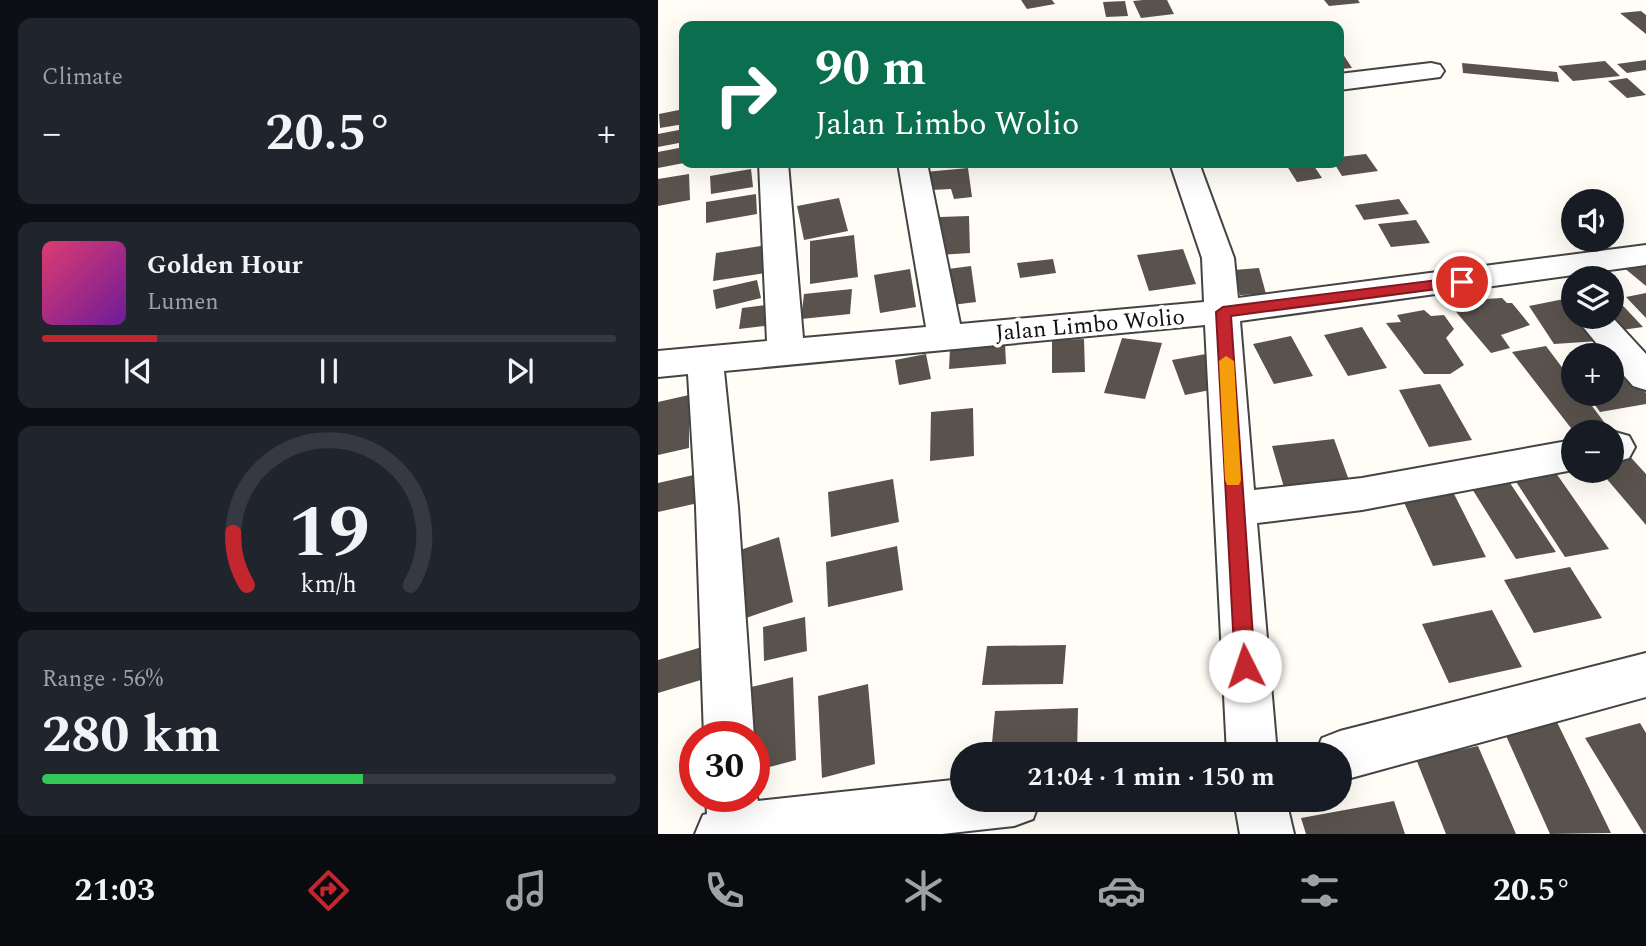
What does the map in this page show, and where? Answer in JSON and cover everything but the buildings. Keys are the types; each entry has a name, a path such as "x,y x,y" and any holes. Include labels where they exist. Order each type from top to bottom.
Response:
{"street":[{"path":"1344,81 1431,71"},
{"path":"773,168 786,352"},
{"path":"913,168 946,337"},
{"path":"1186,168 1217,258 1223,312 1251,742"},
{"name":"Jalan Limbo Wolio","path":"658,364 1223,312 1646,255"},
{"path":"1549,269 1561,282"},
{"path":"1603,329 1646,377"},
{"path":"705,358 719,531 728,721"},
{"path":"1235,509 1373,492 1561,457"},
{"path":"1352,753 1646,675"},
{"path":"729,820 950,804"},
{"path":"1262,812 1267,834"}],"slow traffic":[{"path":"1226,361 1233,480"}],"route":[{"path":"1245,666 1223,312 1462,282"}]}
